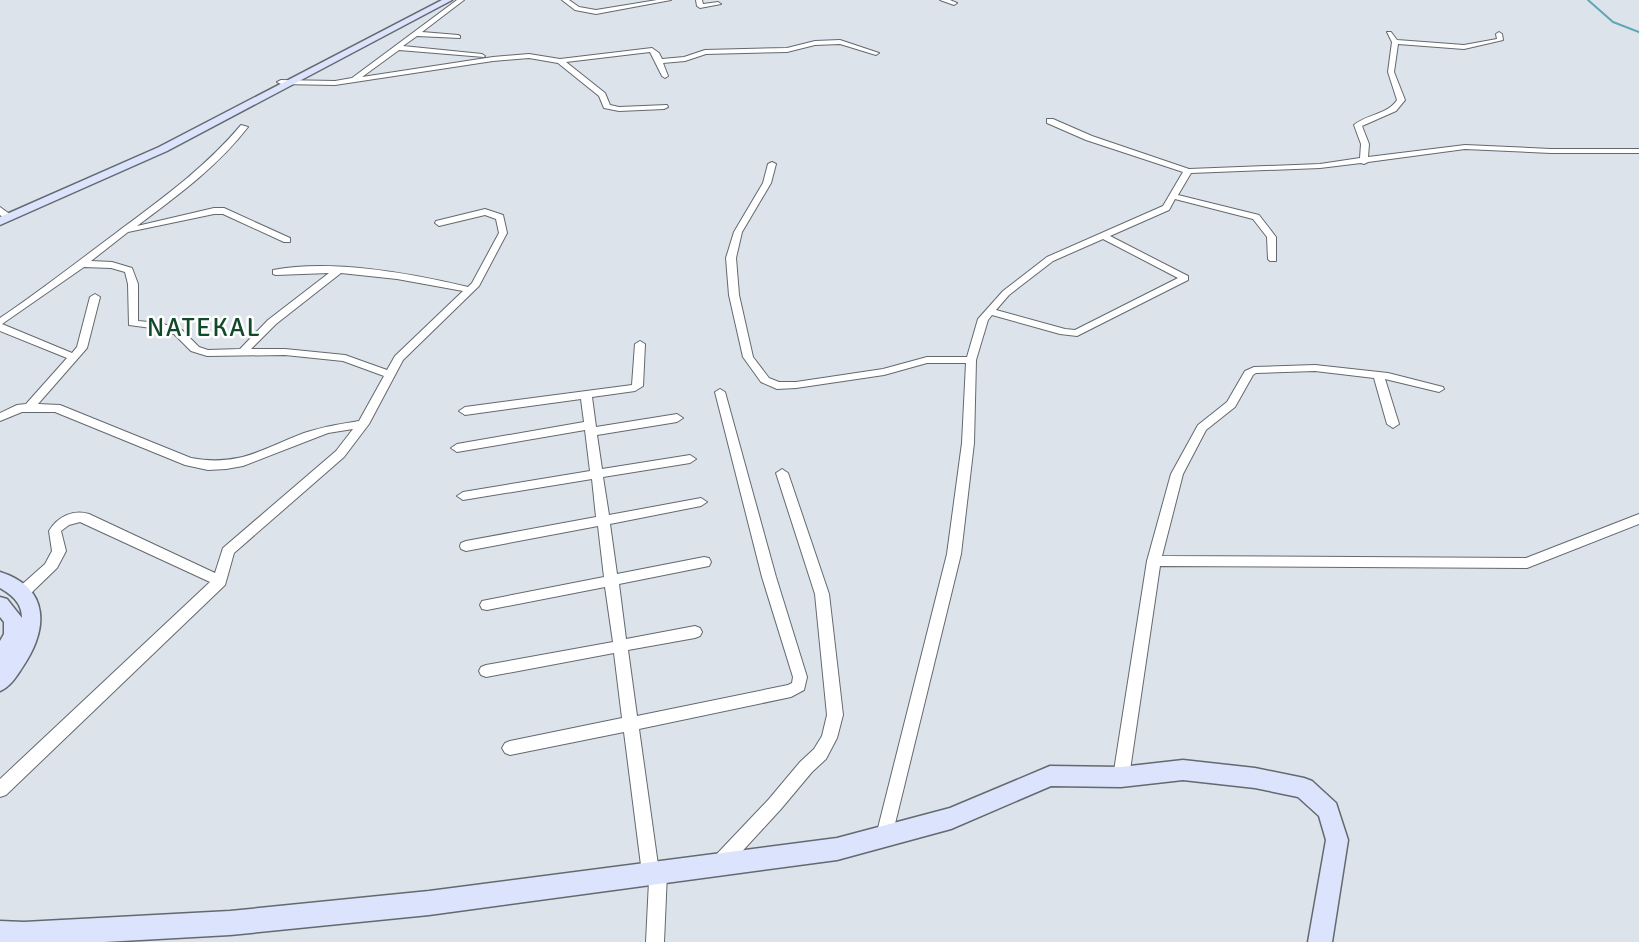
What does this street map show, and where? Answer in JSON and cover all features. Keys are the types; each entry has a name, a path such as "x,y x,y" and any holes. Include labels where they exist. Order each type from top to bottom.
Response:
{"main road":[{"path":"2,215 163,149 440,0"},
{"path":"286,82 448,0"},
{"path":"0,579 14,584 23,592 31,607 34,620 26,648 0,681"},
{"path":"0,604 14,620 14,635 0,659"},
{"path":"0,933 24,934 230,923 429,903 837,849 951,818 1050,776 1121,777 1183,770 1255,778 1304,788 1328,810 1337,840 1320,942"}],"street":[{"path":"355,79 400,48 461,0"},
{"path":"565,0 577,9 596,12 668,0"},
{"path":"699,0 700,6 718,4"},
{"path":"943,0 954,3"},
{"path":"1364,162 1365,144 1358,125 1385,115 1398,106 1401,100 1392,72 1395,42 1389,33"},
{"path":"1395,42 1464,47 1500,40 1499,33"},
{"path":"418,34 458,37"},
{"path":"660,61 685,59 705,52 787,50 815,43 840,42 876,53"},
{"path":"400,48 493,59"},
{"path":"286,82 335,83 493,59 529,56 560,60 652,50 660,61 665,76"},
{"path":"560,60 602,95 607,105 619,109 664,107"},
{"path":"1050,121 1089,138 1188,171 1320,166 1465,147 1638,152"},
{"path":"0,322 41,295 200,175 244,127"},
{"path":"772,164 767,183 738,232 731,258 734,294 748,357 765,380 777,386 796,385 884,372 927,360 971,360"},
{"path":"884,836 954,554 968,443 971,360 982,319 1006,293 1050,259 1166,208 1188,171"},
{"path":"1172,196 1256,217 1271,237 1273,259"},
{"path":"123,232 214,211 224,211 287,240"},
{"path":"0,790 220,580 228,551 340,454 363,424 399,358 476,284 503,233 500,217 485,212 439,223"},
{"path":"989,311 1064,332 1077,333 1185,278 1102,236"},
{"path":"83,264 112,265 129,270 133,284 133,323 160,326 178,332 195,349 207,353 285,352 345,358 390,375"},
{"path":"276,272 313,268 339,270 420,278 469,291"},
{"path":"241,354 272,322 339,270"},
{"path":"29,408 82,348 95,297"},
{"path":"0,327 74,357"},
{"path":"465,411 630,390 638,386 640,344"},
{"path":"1121,777 1154,561 1177,474 1202,428 1231,404 1248,373 1254,370 1315,368 1388,376 1439,389"},
{"path":"1379,376 1393,424"},
{"path":"510,748 791,691 799,686 800,677 770,577 720,392"},
{"path":"586,394 631,725 654,873 655,942"},
{"path":"0,417 21,408 57,408 189,462 223,468 243,464 327,430 363,424"},
{"path":"457,448 677,418"},
{"path":"463,496 690,459"},
{"path":"718,865 775,804 806,766 820,754 829,738 835,715 822,594 782,473"},
{"path":"466,546 701,502"},
{"path":"23,592 50,568 59,550 55,531 59,523 78,517 85,517 220,580"},
{"path":"1154,561 1527,563 1639,519"},
{"path":"488,605 704,562"},
{"path":"486,670 695,632"}],"waterway":[{"path":"1588,0 1613,22 1639,32"}],"district":[{"name":"NATEKAL","path":"204,327"}]}
